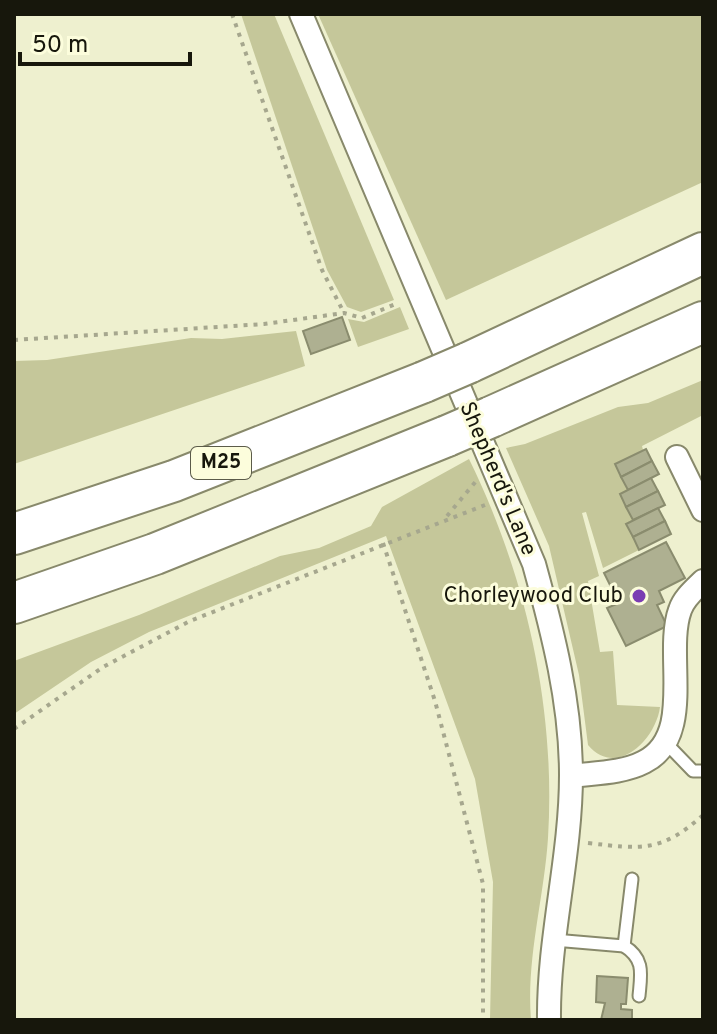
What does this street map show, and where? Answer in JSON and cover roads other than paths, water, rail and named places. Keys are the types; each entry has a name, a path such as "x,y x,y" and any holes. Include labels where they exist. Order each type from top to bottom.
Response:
{"highway":[{"name":"M25","path":"14,534 174,481 424,382 703,253"},
{"path":"14,603 155,554 447,436 703,322"}],"street":[{"name":"Shepherd's Lane","path":"301,14 534,564 556,645 567,712 571,776 549,1020"},
{"path":"677,457 703,510"},
{"path":"571,776 646,762 665,742 673,714 678,619 688,596 703,581"}],"lane":[{"path":"665,742 693,771 703,771"},
{"path":"624,946 632,879"},
{"path":"554,940 624,946 636,953 642,964 639,996"}],"place":[{"name":"Chorleywood Club","path":"639,596"}]}
